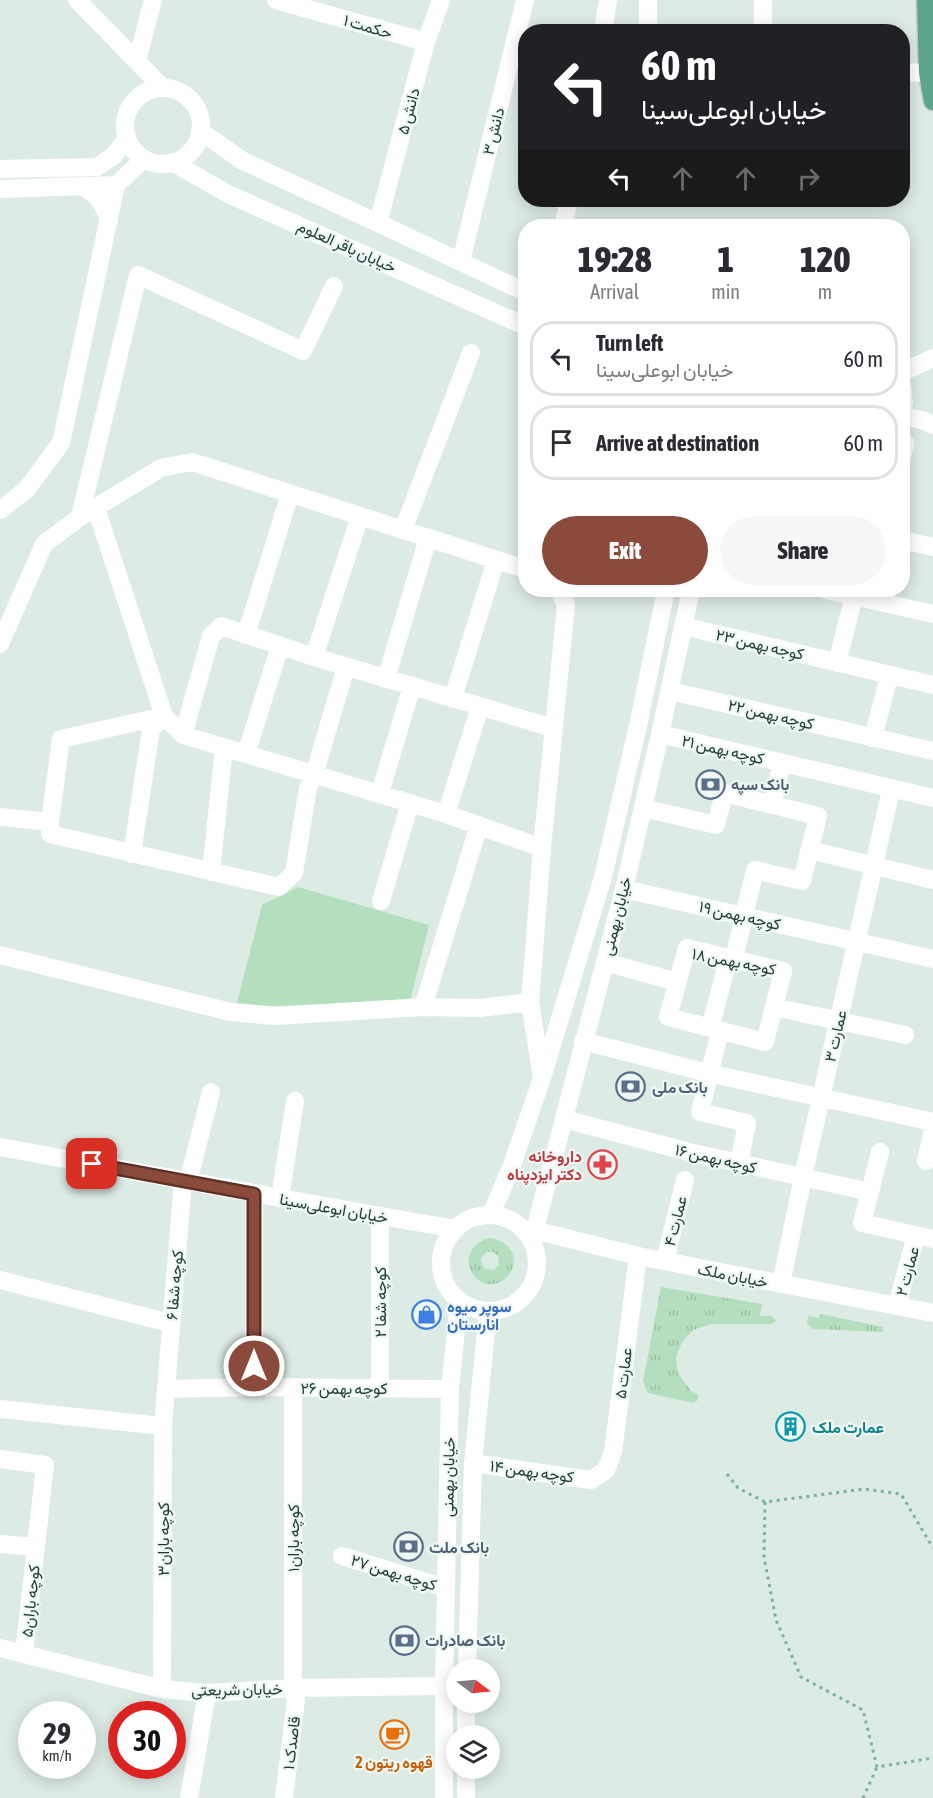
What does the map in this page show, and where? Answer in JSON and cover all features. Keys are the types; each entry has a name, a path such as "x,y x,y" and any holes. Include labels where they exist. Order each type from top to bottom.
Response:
{"main road":[{"path":"926,0 928,73 933,101"}],"street":[{"path":"77,0 164,88"},
{"path":"137,61 153,0"},
{"name":"حکمت ۱","path":"276,0 426,42"},
{"name":"دانش ۵","path":"378,223 426,42 441,0"},
{"name":"دانش ۳","path":"519,24 525,0"},
{"path":"604,24 608,0"},
{"path":"648,0 648,24"},
{"path":"763,0 763,24"},
{"name":"دانش ۳","path":"461,261 518,29"},
{"path":"910,72 928,73"},
{"path":"164,88 187,97 195,107 200,119 200,131 196,144 178,161 165,164 153,163 133,150 127,139 126,115 132,104 146,93 164,88"},
{"name":"خیابان باقر العلوم","path":"200,131 243,161 518,289"},
{"path":"0,169 97,167 113,156 127,139"},
{"path":"0,510 26,490 61,443 116,185 144,159"},
{"name":"خیابان باقر العلوم","path":"172,162 228,194 518,323"},
{"path":"0,189 116,185"},
{"path":"80,186 92,191 100,200 109,220"},
{"path":"80,517 138,275 303,351 334,286"},
{"path":"403,530 471,353"},
{"path":"910,368 933,358"},
{"path":"910,418 933,425"},
{"path":"0,644 44,544 80,517 161,468 192,462 518,567"},
{"path":"246,635 290,494"},
{"path":"96,508 164,716 183,735 410,802 542,848"},
{"path":"314,657 360,516"},
{"path":"386,679 428,538"},
{"path":"910,542 933,547"},
{"path":"453,699 496,560"},
{"path":"542,1078 530,1002 542,848 566,605 562,597"},
{"name":"خیابان بهمنی","path":"490,1215 512,1164 542,1078 603,877 665,597"},
{"name":"خیابان بهمنی","path":"533,1236 624,889 690,597"},
{"path":"837,663 854,597"},
{"path":"883,597 933,614"},
{"path":"183,735 211,636 221,626 346,667 553,728"},
{"name":"کوجه بهمن ۲۳","path":"684,626 933,685"},
{"path":"246,754 280,646"},
{"path":"164,716 61,739 50,834 279,887 294,873 308,788 314,775 346,667"},
{"path":"873,738 889,676"},
{"path":"380,793 412,686"},
{"name":"کوچه بهمن ۲۲","path":"670,691 933,751"},
{"path":"446,814 480,707"},
{"path":"132,854 151,729 164,716"},
{"name":"کوچه بهمن ۲۱","path":"660,734 933,798"},
{"path":"211,872 224,748"},
{"path":"772,805 782,763"},
{"name":"عمارت ۳","path":"781,1284 891,789"},
{"path":"643,808 716,825 724,793 818,816 802,881 755,870 715,1029 700,1112 747,1123 739,1163"},
{"path":"381,901 410,802"},
{"path":"0,817 50,822"},
{"path":"423,1007 478,825"},
{"path":"810,849 933,880"},
{"name":"کوچه بهمن ۱۹","path":"624,889 933,959"},
{"name":"کوچه بهمن ۱۸","path":"687,948 732,958 783,971 765,1042 668,1017 687,948"},
{"path":"0,955 231,1012 275,1016 423,1007 479,1008 530,1002"},
{"name":"کوچه بهمن ۱۸","path":"605,962 677,982"},
{"path":"774,1007 905,1035"},
{"path":"583,1041 708,1073 933,1122"},
{"name":"کوچه شفا ۶","path":"166,1389 186,1181 211,1092"},
{"path":"280,1198 295,1101"},
{"name":"کوچه بهمن ۱۶","path":"564,1119 689,1152 870,1192"},
{"path":"926,1161 933,1131"},
{"name":"خیابان ابوعلی‌سینا","path":"0,1147 254,1194 456,1228"},
{"path":"880,1152 862,1223 924,1237"},
{"name":"عمارت ۴","path":"665,1261 685,1180"},
{"path":"254,1194 254,1387"},
{"path":"490,1215 511,1220 533,1236 537,1269 526,1294 515,1304 502,1310 488,1311 459,1301 447,1285 441,1265 448,1239 456,1228 469,1220 490,1215"},
{"name":"کوچه شفا ۲","path":"380,1216 380,1388"},
{"name":"خیابان ملک","path":"533,1236 582,1242 638,1256 933,1313"},
{"name":"عمارت ۲","path":"897,1306 924,1237"},
{"name":"عمارت ۵","path":"591,1480 606,1470 614,1452 638,1256"},
{"path":"0,1280 171,1323"},
{"name":"خیابان بهمنی","path":"444,1798 450,1389 459,1301"},
{"name":"خیابان بهمنی","path":"467,1659 472,1463 488,1311"},
{"name":"کوچه بهمن ۲۶","path":"166,1389 254,1387 450,1389"},
{"name":"کوچه باران۱","path":"293,1388 293,1688"},
{"name":"کوچه باران۳","path":"162,1689 163,1426 166,1389"},
{"path":"0,1408 163,1426"},
{"name":"کوچه باران۵","path":"0,1459 45,1465 24,1654"},
{"name":"کوچه بهمن ۱۴","path":"472,1463 591,1480"},
{"name":"کوچه باران۵","path":"0,1544 36,1547"},
{"name":"کوچه بهمن ۲۷","path":"342,1556 446,1588"},
{"name":"خیابان شریعتی","path":"0,1648 162,1689 207,1693 293,1688 444,1686"},
{"name":"قاصدک ۱","path":"284,1798 296,1700 293,1688"},
{"path":"189,1798 207,1693"},
{"path":"466,1779 466,1798"}],"path":[{"path":"727,1474 738,1488 765,1502 864,1489 901,1494 933,1548"},
{"path":"765,1502 764,1557 776,1620 801,1677 863,1710 877,1767 863,1798"},
{"path":"877,1767 933,1758"}],"green space":[{"path":"298,887 429,925 410,1001 272,1006 237,1003 262,905"},
{"path":"489,1238 504,1243 511,1250 513,1266 504,1280 492,1284 482,1283 475,1277 470,1270 469,1261 471,1252 477,1244","holes":["486,1252 493,1252 498,1256 499,1265 494,1270 485,1269 481,1259"]},
{"path":"661,1287 762,1304 760,1316 771,1316 776,1320 773,1324 711,1324 693,1330 682,1342 676,1357 678,1373 691,1391 699,1395 697,1401 693,1403 648,1393 643,1381"},
{"path":"820,1314 883,1327 883,1332 813,1329 807,1323 808,1316 819,1318"}],"place":[{"name":"بانک سپه","path":"710,784"},
{"name":"بانک ملی","path":"631,1087"},
{"name":"داروخانه دکتر ایزدپناه","path":"603,1165"},
{"name":"سوپر میوه انارستان","path":"426,1315"},
{"name":"عمارت ملک","path":"791,1427"},
{"name":"بانک ملت","path":"408,1547"},
{"name":"بانک صادرات","path":"404,1640"},
{"name":"قهوه ریتون 2","path":"394,1734"}],"route":[{"path":"92,1164 254,1194 254,1366"}]}
